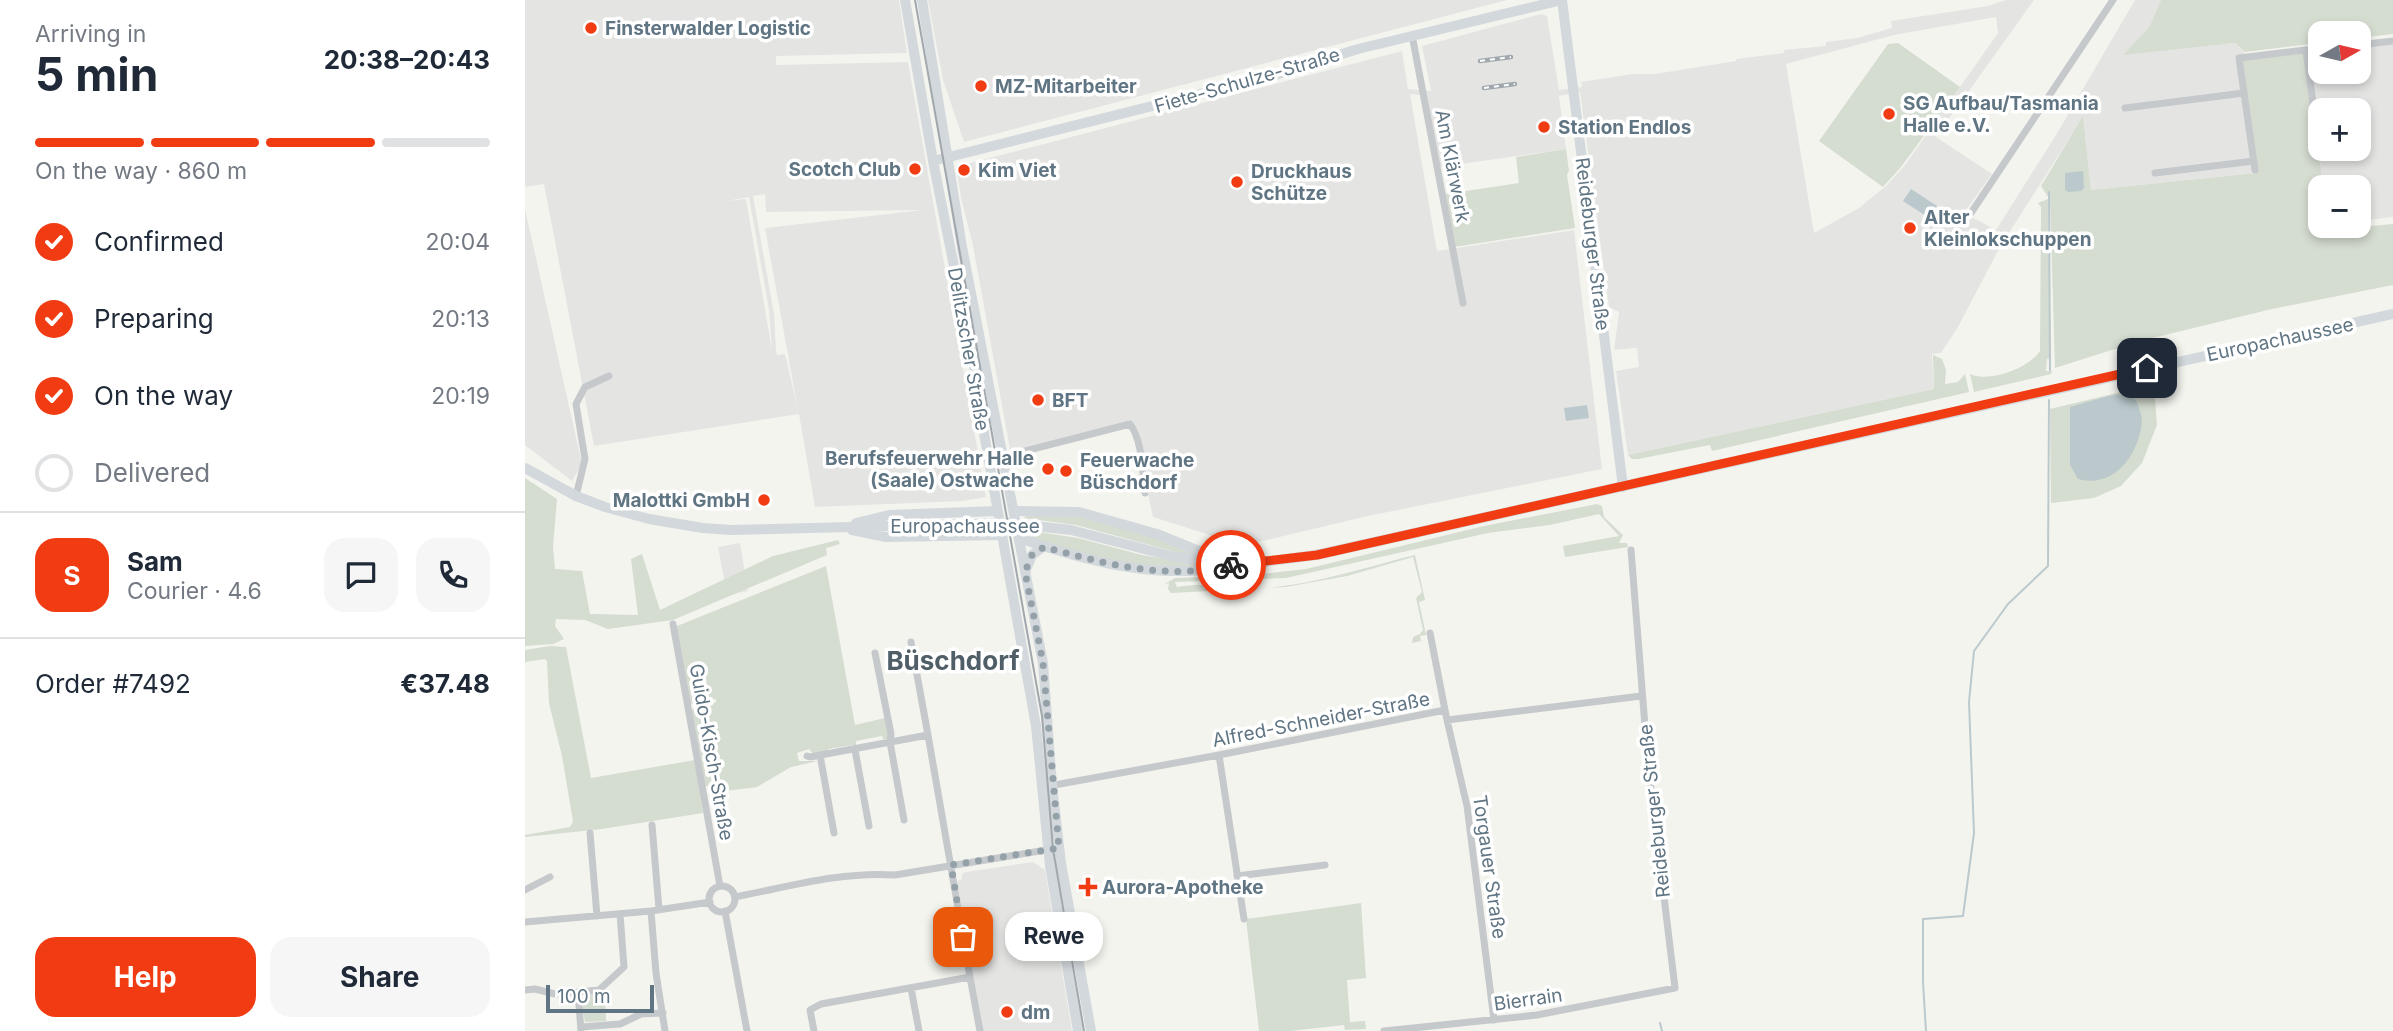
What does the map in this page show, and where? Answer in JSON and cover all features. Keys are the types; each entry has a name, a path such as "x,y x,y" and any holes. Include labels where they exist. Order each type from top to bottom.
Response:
{"main road":[{"name":"Delitzscher Straße","path":"905,0 933,161 975,372 1047,786 1078,1031"},
{"name":"Delitzscher Straße","path":"922,0 962,247 1043,663 1047,786"},
{"name":"Fiete-Schulze-Straße","path":"933,161 1272,76 1412,35 1562,0"},
{"name":"Reideburger Straße","path":"1562,0 1623,487"},
{"name":"Europachaussee","path":"525,468 576,496 620,512 683,526 731,530 1025,524 1071,530 1171,556 1239,563 1274,562 1317,555 2393,314"},
{"path":"843,527 889,514 1015,514 1056,510 1086,514 1157,534 1208,555 1239,563"},
{"path":"843,527 886,537 1018,534 1044,547 1109,564 1155,570 1201,570 1239,563"},
{"path":"1025,572 1032,555 1044,547"},
{"name":"Delitzscher Straße","path":"1054,849 1091,1031"}],"street":[{"path":"1971,213 2113,0"},
{"name":"Am Klärwerk","path":"1412,35 1463,303"},
{"path":"2371,43 2393,41"},
{"path":"2155,173 2254,165 2239,58 2306,50 2312,98"},
{"path":"2125,108 2244,93"},
{"path":"576,496 585,459 576,404 585,387 609,376"},
{"path":"1002,457 1130,424 1135,431 1145,493"},
{"name":"Reideburger Straße","path":"1631,550 1641,696 1675,988"},
{"name":"Guido-Kisch-Straße","path":"673,624 720,886"},
{"path":"1430,633 1445,710"},
{"path":"911,642 980,1031"},
{"path":"875,653 904,820"},
{"name":"Alfred-Schneider-Straße","path":"1047,786 1445,710 1447,720 1641,696"},
{"name":"Torgauer Straße","path":"1447,720 1467,806 1494,1020"},
{"path":"807,756 855,750 928,735"},
{"path":"855,750 869,826"},
{"path":"820,755 834,833"},
{"path":"1219,755 1244,919"},
{"path":"652,825 656,973 665,1031"},
{"path":"590,833 597,916"},
{"path":"735,897 848,877 876,873 895,874 1054,849"},
{"path":"1237,876 1325,865"},
{"path":"525,890 550,877"},
{"path":"720,886 731,890 735,897 734,904 725,911 714,909 710,902 710,894 720,886"},
{"path":"525,922 620,914 710,902"},
{"path":"725,911 747,1031"},
{"path":"525,990 535,989 555,994 599,990 624,967 620,914"},
{"path":"814,1031 810,1010 821,1004 970,977"},
{"path":"911,988 919,1031"},
{"name":"Bierrain","path":"1384,1031 1538,1015 1675,988"},
{"path":"577,992 581,1029 621,1024 641,1014 663,1013"}],"shaded area":[{"path":"525,0 899,0 907,53 776,56 776,65 908,62 986,497 963,501 815,507 799,414 594,446 544,184 525,187","holes":["765,194 766,212 923,210 765,228 798,410 785,354 777,355 776,350 774,314 753,196","749,197 769,310 772,350 746,199 727,201"]},
{"path":"928,0 1507,0 964,142 943,80"},
{"path":"2006,0 2034,0 1936,137 1992,174 1964,213 1996,230 2056,135 2135,0 2161,0 2149,27 2124,54 2235,43 2244,52 2246,57 2238,58 2255,173 2091,190 2083,117 2000,247 1958,327 1941,353 1932,354 1934,389 1628,455 1616,371 1639,367 1637,348 1614,350 1619,312 1609,307 1580,92 1559,96 1566,149 1440,167 1426,98 1428,96 1410,94 1437,251 1574,230 1602,469 1368,516 1254,543 1216,537 1153,517 1133,423 1011,455 973,246 961,198 957,172 959,166 1402,51 1408,89 1431,91 1422,46 1541,14 1547,16 1559,90 1582,87 1581,82 1632,74 1655,74 1784,53 1784,50 1826,46 1826,42 1857,38 1892,28 1891,21 1988,6","holes":["1996,17 1998,33 1905,165 1887,185 1859,208 1814,233 1786,64 1894,35"]},
{"path":"2161,0 2393,0 2393,34 2371,37 2371,21 2308,21 2308,44 2245,52 2235,43 2123,55 2149,27"},
{"name":"SG Aufbau/Tasmania Halle e.V.","path":"1898,43 1960,87 1883,187 1819,141 1888,44"},
{"path":"2393,44 2393,217 2371,220 2371,175 2308,175 2308,182 2255,162 2239,59 2308,52 2308,84 2371,84 2371,46"},
{"path":"2305,50 2311,98 2308,98 2308,161 2320,161 2321,175 2308,175 2308,238 2371,238 2371,226 2393,224 2393,285 2272,309 2140,341 2055,368 2050,200 2041,186 2083,116 2091,190 2256,173 2240,59"},
{"path":"1566,149 1575,228 1454,247 1446,194 1519,183 1516,157"},
{"path":"2083,171 2084,188 2081,191 2065,190 2065,173"},
{"path":"1911,189 1937,206 1929,218 1903,201"},
{"path":"2048,199 2051,358 2047,359 2046,371 2052,371 2051,374 1974,392 1970,374 1987,377 2008,373 2027,363 2040,351 2041,207 2038,203"},
{"path":"525,209 582,464 572,481 525,445"},
{"path":"1933,355 1942,359 1946,370 1945,384 1958,382 1965,374 1969,392 1712,451 1710,445 1638,459 1632,459 1628,455 1934,389"},
{"path":"2154,384 2157,425 2142,463 2121,486 2094,498 2051,503 2050,409"},
{"path":"2124,394 2136,400 2142,418 2136,445 2123,466 2114,474 2091,481 2078,479 2070,465 2070,407"},
{"path":"1587,405 1589,418 1566,421 1564,408"},
{"path":"525,478 557,499 553,547 555,569 582,571 590,614 638,615 631,559 642,554 660,610 773,556 838,540 840,544 826,548 827,555 673,620 608,629 585,620 556,619 555,626 564,639 553,644 525,646"},
{"path":"1597,504 1602,506 1604,517 1623,535 1619,543 1627,543 1628,547 1565,557 1563,546 1619,536 1599,514 1550,525 1488,533 1286,578 1175,582 1177,587 1200,585 1266,588 1171,593 1168,589 1169,583 1163,585 1175,578 1252,575 1306,569 1484,526"},
{"path":"1028,515 1078,516 1147,534 1205,557 1187,555 1076,525 1023,518"},
{"path":"1032,531 1078,538 1142,555 1210,567 1130,565 1031,539"},
{"path":"740,543 748,591 727,595 718,547"},
{"path":"1415,555 1425,600 1419,602 1426,635 1420,636 1421,641 1412,643 1413,637 1423,630 1416,598 1422,592 1413,557 1347,576 1286,587 1269,588 1324,579"},
{"path":"826,566 855,725 885,718 889,738 884,741 882,736 856,741 856,746 828,749 828,752 814,755 809,749 797,753 799,761 818,761 791,767 757,787 711,793 708,786 705,786 691,710 716,702 716,699 690,704 677,626"},
{"path":"550,646 566,647 591,778 695,760 703,813 602,829 525,837 570,827 573,821 562,756 549,703 547,661 525,662 525,650"},
{"path":"1033,862 1045,870 1072,1031 983,1031 957,881 962,879 962,874 966,872"},
{"path":"1361,903 1366,978 1347,980 1350,1022 1365,1021 1366,1029 1345,1030 1344,1025 1290,1031 1259,1031 1246,919"},
{"path":"600,993 605,996 606,1021 585,1022 581,1000 586,995"}],"waterway":[{"path":"2049,192 2050,370"},
{"path":"1926,1031 1923,919 1963,916 1974,833 1969,702 1974,651 2008,604 2048,566 2049,400"},
{"path":"1660,1023 1662,1031"}],"tram line":[{"path":"915,0 1042,716 1053,849 1084,1031"}],"railway":[{"path":"1480,61 1511,57"},
{"path":"1484,88 1515,84"}],"way so far":[{"path":"963,937 951,865 1059,848 1043,663 1025,572 1032,555 1044,547 1093,561 1155,570 1192,571 1231,565"}],"place":[{"name":"Finsterwalder Logistic","path":"591,28"},
{"name":"MZ-Mitarbeiter","path":"981,86"},
{"name":"SG Aufbau/Tasmania Halle e.V.","path":"1889,114"},
{"name":"Station Endlos","path":"1544,127"},
{"name":"Scotch Club","path":"915,169"},
{"name":"Kim Viet","path":"964,170"},
{"name":"Druckhaus Schütze","path":"1237,182"},
{"name":"Alter Kleinlokschuppen","path":"1910,228"},
{"name":"BFT","path":"1038,400"},
{"name":"Berufsfeuerwehr Halle (Saale) Ostwache","path":"1048,469"},
{"name":"Feuerwache Büschdorf","path":"1066,471"},
{"name":"Malottki GmbH","path":"764,500"},
{"name":"Aurora-Apotheke","path":"1088,887"},
{"name":"Rewe","path":"963,937"},
{"name":"dm","path":"1007,1012"}],"district":[{"name":"Büschdorf","path":"953,661"}],"route":[{"path":"1231,565 1317,555 1571,500 1718,464 2147,368"}]}
